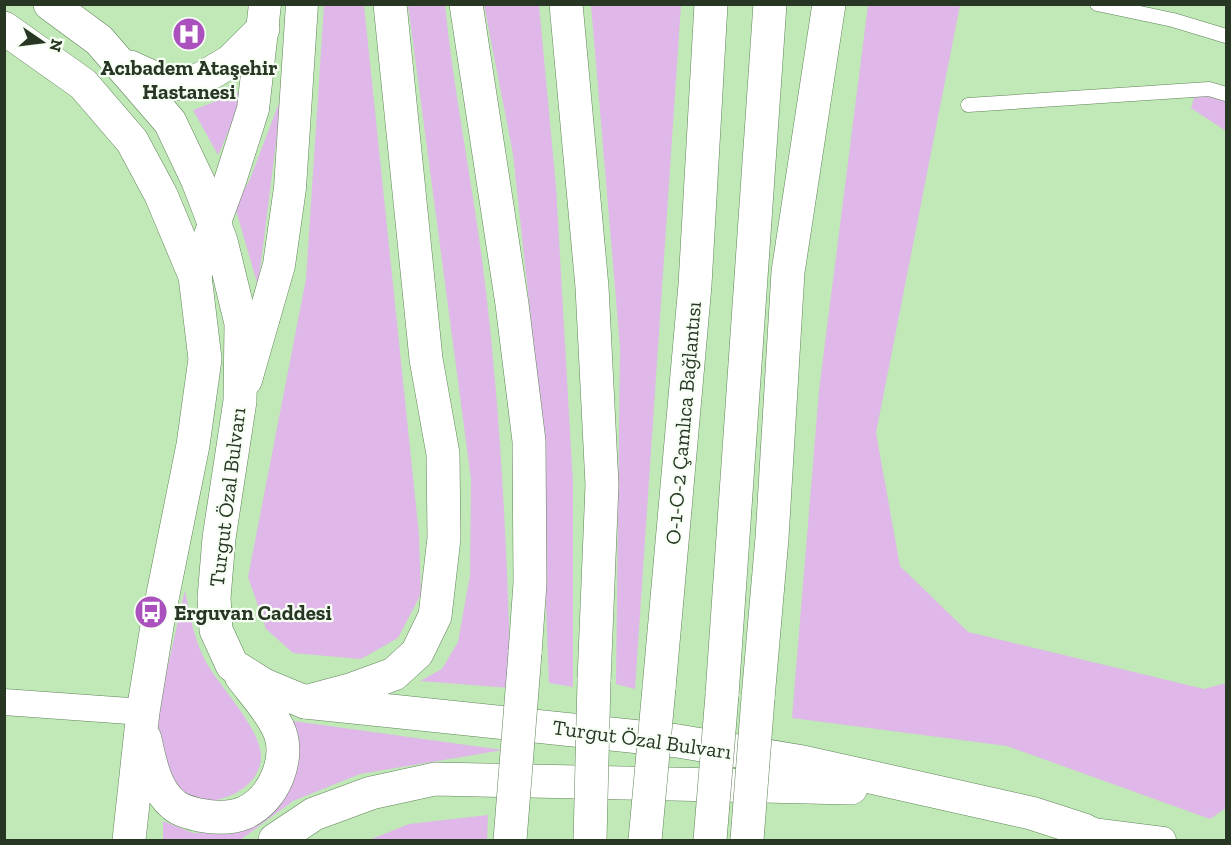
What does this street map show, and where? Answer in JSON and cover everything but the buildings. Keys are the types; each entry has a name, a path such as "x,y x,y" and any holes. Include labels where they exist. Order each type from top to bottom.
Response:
{"main road":[{"name":"Turgut Özal Bulvarı","path":"50,4 99,40 170,122 214,223 241,323 240,401 219,538 214,598 216,630 232,665 264,685 305,702 678,741 803,762 924,791"},
{"path":"305,702 350,690 394,674 417,653 435,616 444,538 443,454 426,359 390,4"},
{"path":"466,4 510,292 530,441 530,583 510,840"},
{"path":"566,4 592,287 602,485 590,840"},
{"name":"O-1-O-2 Çamlıca Bağlantısı","path":"645,840 695,285 711,4"},
{"path":"710,840 770,4"},
{"path":"747,840 772,538 788,272 829,4"},
{"path":"117,60 169,86 200,80 231,61 264,17"},
{"name":"Turgut Özal Bulvarı","path":"4,28 83,84 132,141 161,195 195,276 205,359 193,445 159,614 131,805 129,840"},
{"path":"143,720 153,775 173,805 190,813 226,818 245,813 262,801 277,780 283,749 279,729 232,665"},
{"path":"275,840 314,814 371,793 435,779 924,791 1031,813 1094,835"}],"street":[{"path":"240,401 279,265 290,188 302,4"},
{"path":"195,276 253,109 264,17"},
{"path":"4,702 143,720"},
{"path":"1094,835 1164,840"}],"lane":[{"path":"1097,4 1173,20 1227,36"},
{"path":"968,105 1209,89 1227,94"}],"shaded area":[{"path":"324,5 364,5 419,535 421,594 398,638 361,659 293,653 266,629 248,577 306,279"},
{"path":"408,5 445,5 453,72 480,241 490,326 502,481 511,688 420,681 442,669 458,642 470,575 471,479"},
{"path":"484,5 539,5 556,187 573,484 573,687 549,683 537,375 513,154"},
{"path":"591,5 681,5 635,689 616,684 620,347"},
{"path":"868,5 960,5 876,433 900,566 968,632 1204,689 1226,683 1226,808 1210,819 1007,746 792,718 819,390"},
{"path":"245,90 221,149 218,155 193,110"},
{"path":"1196,91 1226,102 1226,131 1191,108"},
{"path":"282,95 258,286 235,207 250,179"},
{"path":"185,590 193,628 207,664 248,722 260,747 259,769 253,779 234,794 210,801 187,797 180,792 165,762 158,728 158,706"},
{"path":"293,721 503,750 360,774 293,801 240,840 163,840 163,821 193,833 229,831"},
{"path":"488,815 487,840 369,840 409,824"}],"place":[{"name":"Acıbadem Ataşehir Hastanesi","path":"189,34"},
{"name":"Erguvan Caddesi","path":"151,612"}]}
